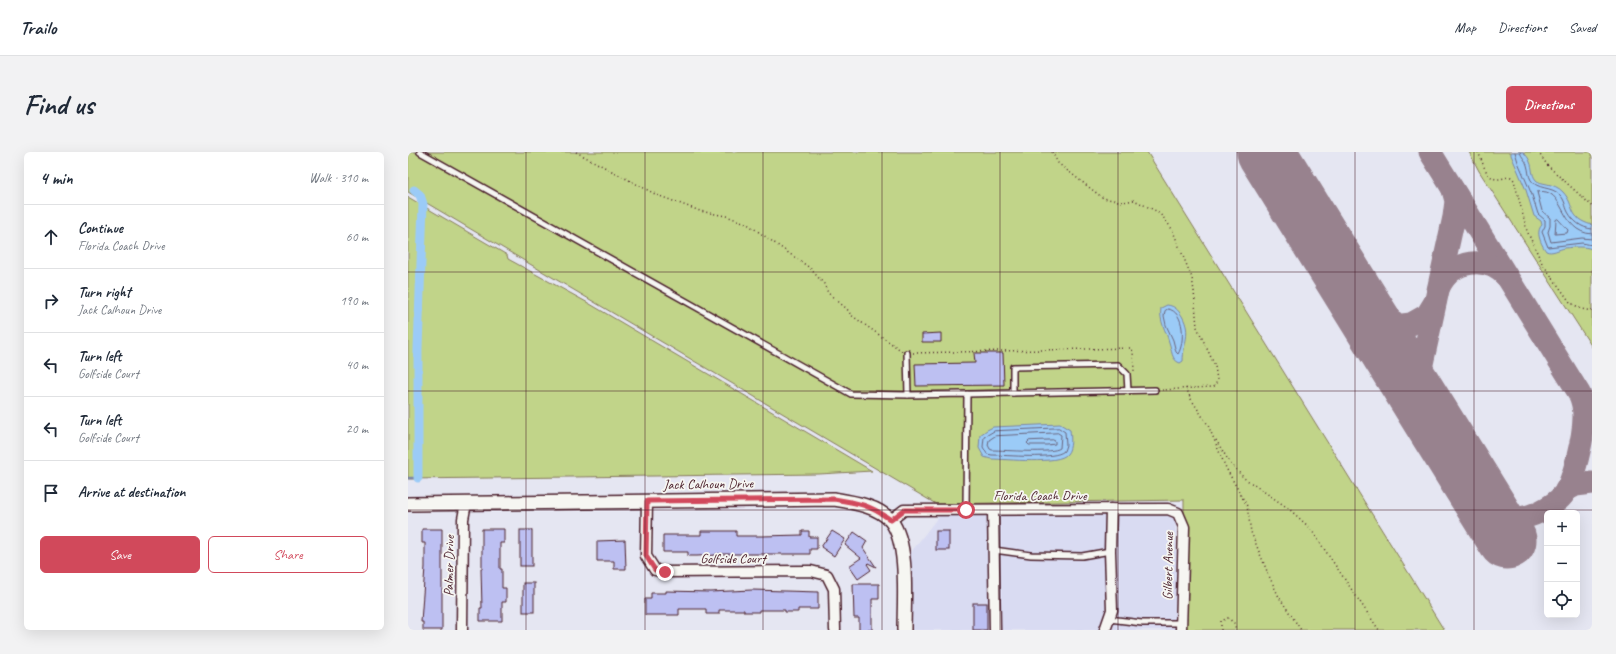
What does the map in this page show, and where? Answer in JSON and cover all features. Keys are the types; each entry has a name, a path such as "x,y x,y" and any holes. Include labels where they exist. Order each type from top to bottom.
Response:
{"street":[{"name":"Jack Calhoun Drive","path":"408,504 834,499 860,503 879,512 891,520"},
{"name":"Golfside Court","path":"647,501 646,556 655,570 665,572 811,571 827,575 834,589 835,630"},
{"name":"Palmer Drive","path":"462,630 463,519 466,503"},
{"path":"1105,630 1112,610 1110,551 1111,509"},
{"name":"Florida Coach Drive","path":"891,520 904,510 1168,509"},
{"name":"Gilbert Avenue","path":"1168,509 1178,514 1184,527 1181,626"},
{"path":"993,510 995,630"},
{"path":"891,520 898,535 903,555 904,630"}],"lane":[{"path":"420,152 851,394 908,395 1154,390"},
{"path":"905,353 908,395"},
{"path":"1013,393 1013,367 1118,365 1126,374 1128,391"},
{"path":"966,510 967,394"},
{"path":"994,550 1031,555 1082,556 1110,551"},
{"path":"1109,619 1181,626"}],"path":[{"path":"576,152 657,195 700,211 726,216 746,223 810,268 821,280 828,293 852,315 905,353"},
{"path":"1052,152 1058,163 1102,198 1123,202 1134,200 1156,211 1167,222 1172,229 1188,267 1194,291 1197,327 1215,366 1217,380"},
{"path":"1478,152 1487,173 1492,178 1498,179 1511,177 1514,180 1527,231 1542,263 1570,302 1581,309 1592,311"},
{"path":"1538,152 1548,166 1592,206"},
{"path":"1186,388 1230,463 1244,478 1288,508 1310,528 1379,630"},
{"path":"1211,432 1226,468 1248,506 1251,532 1269,576 1279,597 1301,630"},
{"path":"1221,630 1221,621 1228,618 1234,623 1236,630"}],"shaded area":[{"path":"1175,505 1178,630 908,630 908,556 945,508"}],"green space":[{"path":"408,152 1147,152 1444,630 1184,630 1184,500 936,504 408,192"},
{"path":"1469,152 1592,152 1592,347 1479,171"},
{"path":"408,197 507,255 508,259 590,304 872,471 819,474 408,479"}],"water":[{"path":"1511,152 1523,152 1529,159 1533,176 1536,180 1541,183 1552,185 1563,192 1570,202 1575,215 1584,222 1592,225 1592,249 1586,247 1575,247 1565,248 1553,252 1546,251 1539,234 1542,225 1541,221 1534,216 1526,190"},
{"path":"1167,305 1174,307 1185,322 1187,333 1183,361 1180,363 1173,357 1162,322 1161,308"},
{"path":"1060,424 1070,430 1071,436 1069,452 1062,457 1043,460 991,459 984,457 979,448 980,435 993,427"}],"building":[{"path":"941,333 941,342 922,342 922,334"},
{"path":"974,353 1003,353 1004,385 916,386 915,364 975,363"},
{"path":"422,529 442,529 442,630 423,630 423,622 421,622 425,567 425,543 422,543"},
{"path":"482,529 504,529 504,543 500,543 502,588 506,588 506,602 502,602 502,621 480,621 480,608 482,608"},
{"path":"520,530 532,530 532,566 520,566"},
{"path":"701,531 736,531 736,536 762,536 802,535 802,531 809,531 809,537 817,537 817,549 810,549 810,554 716,554 688,556 688,552 663,552 663,535 701,535"},
{"path":"832,531 845,539 834,556 821,547"},
{"path":"936,531 949,531 949,550 936,550"},
{"path":"854,532 867,541 863,548 876,567 868,563 867,564 871,570 858,579 849,566 861,558 845,545"},
{"path":"625,540 626,569 614,569 614,561 597,561 597,541"},
{"path":"523,583 534,583 534,612 523,612"},
{"path":"853,584 879,584 879,599 872,599 872,630 859,630 859,618 854,618"},
{"path":"752,590 818,592 818,609 798,609 798,612 785,612 785,610 759,610 759,612 744,612 744,610 719,610 719,614 706,614 706,609 679,609 679,615 645,615 645,599 651,599 651,593 666,593 666,591 710,592"},
{"path":"973,603 987,603 987,630 973,630"}],"waterway":[{"path":"414,190 420,195 423,204 418,349 418,478"},
{"path":"408,478 418,478"}],"taxiway":[{"path":"1430,152 1579,393 1582,402 1584,425 1578,458 1567,489 1559,499 1548,507 1535,514 1517,518"},
{"path":"1448,442 1421,396 1418,382 1454,217 1456,201 1453,190"},
{"path":"1323,241 1366,310 1379,321 1394,326 1411,324 1427,315 1435,302"},
{"path":"1439,287 1452,271 1470,263 1490,265 1507,277"},
{"path":"1566,490 1576,485 1592,483"}],"runway":[{"path":"1266,152 1507,540"}],"route":[{"path":"665,572 655,570 646,556 647,501 834,499 860,503 879,512 891,520 904,510 966,510"}]}
